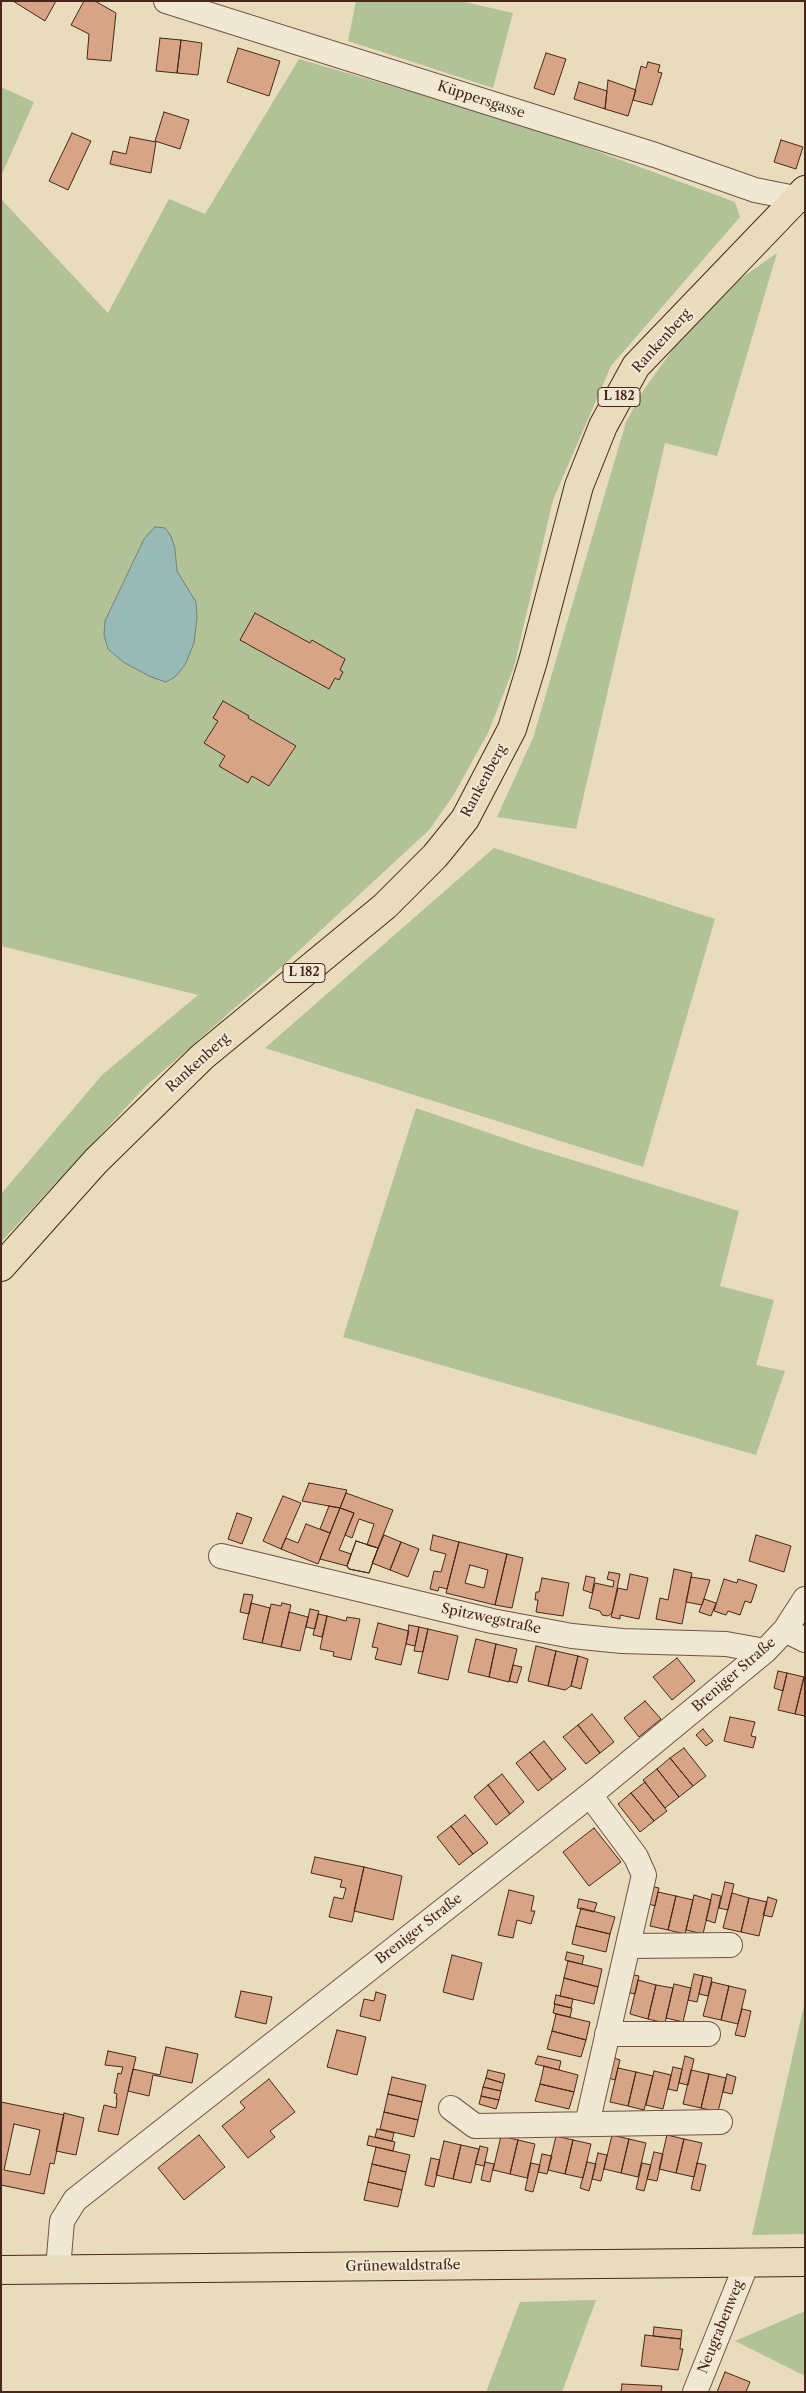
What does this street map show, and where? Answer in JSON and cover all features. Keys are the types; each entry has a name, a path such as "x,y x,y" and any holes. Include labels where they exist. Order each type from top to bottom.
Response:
{"main road":[{"name":"Rankenberg","path":"1,1266 96,1160 202,1057 385,906 435,856 465,818 512,729 533,661 579,486 603,426 636,366 802,196"},
{"name":"Grünewaldstraße","path":"1,2270 805,2262"}],"street":[{"name":"Küppersgasse","path":"166,1 234,11 755,190 802,196"},
{"name":"Spitzwegstraße","path":"221,1556 492,1621 572,1636 622,1641 726,1644 765,1651"},
{"name":"Breniger Straße","path":"58,2269 62,2221 75,2200 590,1795 765,1651 795,1635 805,1599"},
{"path":"587,2124 644,1875 636,1858 590,1795"},
{"path":"628,1946 730,1944"},
{"path":"607,2034 708,2034"},
{"path":"451,2108 475,2126 720,2122"},
{"name":"Neugrabenweg","path":"694,2392 747,2263"}],"green space":[{"path":"356,1 460,1 513,13 493,88 348,41"},
{"path":"299,59 528,126 735,202 740,217 611,366 553,500 514,667 488,733 453,796 429,830 278,970 146,1086 1,1242 1,1194 102,1075 198,995 1,946 1,199 108,313 169,199 205,214","holes":["144,539 175,549 177,571 184,585 105,621"]},
{"path":"1,87 34,102 1,176"},
{"path":"777,253 717,456 665,443 576,829 497,817 533,738 626,422 643,391 683,335 727,288"},
{"path":"494,848 715,919 643,1167 265,1048"},
{"path":"416,1108 530,1147 739,1211 720,1286 774,1300 756,1365 785,1371 756,1455 343,1337"},
{"path":"805,2001 805,2234 752,2235"},
{"path":"596,2300 562,2392 486,2392 520,2302"},
{"path":"805,2311 805,2376 735,2341"}],"water":[{"path":"155,527 165,528 171,536 175,549 177,571 196,602 197,618 194,643 185,665 175,677 166,682 151,677 123,662 108,649 104,635 105,621 144,539"}],"building":[{"path":"13,1 56,1 45,21"},
{"path":"84,1 95,1 116,13 111,61 87,59 89,34 71,25"},
{"path":"160,38 181,40 177,73 156,71"},
{"path":"181,40 202,43 198,75 177,73"},
{"path":"238,48 280,61 269,96 227,82"},
{"path":"546,53 566,59 554,95 534,88"},
{"path":"648,62 660,65 658,72 662,73 652,105 633,100 641,66 646,68"},
{"path":"608,80 636,90 628,116 605,109"},
{"path":"579,82 607,91 605,109 574,99"},
{"path":"164,112 189,120 180,149 155,141"},
{"path":"72,133 91,141 68,190 49,181"},
{"path":"130,137 156,142 151,173 110,164 113,151 126,154"},
{"path":"781,140 803,147 796,169 774,162"},
{"path":"255,613 310,643 312,640 345,659 340,670 343,672 339,680 335,678 329,689 240,640"},
{"path":"223,701 296,746 269,786 252,776 248,783 219,766 225,756 204,743 218,721 213,718"},
{"path":"309,1483 347,1490 340,1508 302,1501"},
{"path":"346,1493 393,1510 378,1548 367,1545 374,1524 359,1519 352,1538 345,1535 354,1513 340,1508"},
{"path":"283,1496 301,1503 281,1549 263,1541"},
{"path":"329,1506 340,1508 330,1533 320,1529"},
{"path":"340,1508 354,1513 339,1550 351,1554 347,1566 320,1559"},
{"path":"237,1513 252,1518 242,1544 228,1539"},
{"path":"306,1524 330,1533 318,1564 281,1549 286,1538 298,1543"},
{"path":"384,1535 401,1542 390,1570 372,1563"},
{"path":"433,1535 459,1542 447,1589 439,1587 438,1591 430,1589 434,1571 441,1572 446,1554 430,1550"},
{"path":"756,1535 791,1546 784,1572 749,1561"},
{"path":"356,1541 378,1548 369,1573 349,1569 347,1566"},
{"path":"356,1541 378,1548 369,1573 349,1569 347,1566"},
{"path":"401,1542 419,1549 408,1577 390,1570"},
{"path":"459,1542 507,1554 495,1605 446,1593","holes":["470,1565 488,1570 484,1588 465,1583"]},
{"path":"507,1554 523,1558 512,1608 495,1605"},
{"path":"674,1569 692,1573 682,1624 656,1619 660,1598 668,1600"},
{"path":"609,1572 620,1574 612,1613 608,1616 602,1615 600,1611 589,1608 595,1583 613,1587 614,1581 607,1579"},
{"path":"630,1574 648,1578 639,1619 620,1615 620,1619 611,1617 618,1588 627,1590"},
{"path":"586,1576 595,1578 592,1593 583,1590"},
{"path":"691,1577 710,1580 702,1605 686,1602"},
{"path":"542,1578 569,1583 563,1616 536,1612 538,1600 535,1600 536,1592 539,1592"},
{"path":"724,1579 737,1583 738,1579 757,1585 751,1603 745,1601 740,1615 728,1611 726,1615 714,1611"},
{"path":"244,1594 253,1595 249,1614 240,1612"},
{"path":"704,1599 716,1603 711,1616 699,1612"},
{"path":"251,1603 270,1608 262,1643 243,1639"},
{"path":"282,1603 291,1605 281,1647 262,1643 271,1604 281,1606"},
{"path":"310,1609 319,1611 315,1629 306,1627"},
{"path":"289,1612 308,1617 300,1651 281,1647"},
{"path":"318,1614 327,1616 322,1637 313,1635"},
{"path":"327,1616 346,1621 347,1617 360,1619 351,1660 333,1656 334,1652 320,1649"},
{"path":"378,1623 409,1631 401,1665 375,1659 378,1648 372,1647"},
{"path":"409,1625 419,1627 415,1646 406,1644"},
{"path":"419,1627 428,1629 423,1652 414,1651"},
{"path":"428,1629 458,1636 448,1680 418,1673"},
{"path":"476,1639 496,1644 489,1677 468,1672"},
{"path":"496,1644 517,1649 509,1682 489,1677"},
{"path":"536,1646 556,1651 548,1686 528,1681"},
{"path":"556,1651 578,1656 571,1686 565,1690 548,1686"},
{"path":"578,1656 588,1659 581,1689 571,1686"},
{"path":"677,1658 695,1681 672,1700 653,1677"},
{"path":"513,1665 522,1667 517,1683 509,1681"},
{"path":"778,1671 787,1673 783,1691 774,1688"},
{"path":"787,1673 804,1677 795,1714 778,1710"},
{"path":"805,1677 805,1716 795,1714"},
{"path":"645,1701 661,1719 639,1737 624,1718"},
{"path":"592,1714 614,1742 600,1753 578,1725"},
{"path":"730,1717 755,1722 751,1736 756,1737 753,1748 724,1741"},
{"path":"578,1725 600,1753 586,1764 563,1737"},
{"path":"703,1729 713,1741 706,1746 696,1735"},
{"path":"544,1741 566,1769 552,1780 530,1752"},
{"path":"684,1748 706,1776 693,1786 670,1758"},
{"path":"530,1752 552,1780 538,1791 516,1763"},
{"path":"670,1758 693,1786 679,1797 657,1769"},
{"path":"657,1769 679,1797 665,1808 643,1780"},
{"path":"502,1774 524,1802 510,1814 488,1785"},
{"path":"645,1782 667,1811 654,1821 631,1793"},
{"path":"488,1785 510,1814 496,1825 474,1797"},
{"path":"631,1793 654,1821 640,1832 618,1804"},
{"path":"465,1815 488,1843 473,1854 451,1826"},
{"path":"451,1826 473,1854 459,1865 437,1837"},
{"path":"594,1828 621,1862 589,1886 563,1852"},
{"path":"315,1857 364,1867 352,1922 329,1917 334,1897 343,1899 346,1888 340,1887 342,1880 311,1873"},
{"path":"364,1867 402,1876 393,1920 354,1911"},
{"path":"725,1882 734,1884 728,1910 719,1908"},
{"path":"650,1886 659,1888 655,1906 646,1903"},
{"path":"509,1890 534,1896 531,1911 535,1911 531,1924 517,1920 513,1938 498,1935"},
{"path":"658,1892 676,1896 668,1930 650,1926"},
{"path":"732,1893 749,1898 741,1932 723,1928"},
{"path":"712,1894 721,1896 715,1923 706,1920"},
{"path":"694,1895 711,1900 703,1934 686,1930"},
{"path":"676,1896 693,1900 685,1934 668,1930"},
{"path":"768,1897 777,1900 772,1917 763,1915"},
{"path":"749,1898 767,1902 759,1936 741,1932"},
{"path":"579,1899 597,1903 594,1912 577,1908"},
{"path":"581,1908 615,1917 610,1934 576,1926"},
{"path":"576,1926 610,1934 606,1952 572,1944"},
{"path":"567,1952 584,1956 582,1964 565,1960"},
{"path":"452,1955 482,1963 473,2000 443,1992"},
{"path":"568,1961 602,1969 598,1987 564,1978"},
{"path":"630,1974 639,1976 635,1994 626,1992"},
{"path":"694,1974 703,1976 697,2002 688,2000"},
{"path":"703,1976 712,1978 708,1996 699,1994"},
{"path":"564,1978 598,1987 594,2004 560,1996"},
{"path":"638,1980 656,1985 648,2019 630,2014"},
{"path":"712,1982 729,1986 721,2020 703,2016"},
{"path":"674,1984 691,1988 683,2022 666,2018"},
{"path":"656,1985 673,1988 665,2023 648,2019"},
{"path":"729,1986 746,1990 738,2024 721,2020"},
{"path":"241,1991 272,1997 266,2024 235,2017"},
{"path":"376,1992 386,1995 380,2021 360,2016 364,1999 374,2001"},
{"path":"556,1995 573,1999 571,2008 554,2004"},
{"path":"555,2004 572,2008 570,2017 553,2013"},
{"path":"742,2009 751,2011 745,2037 735,2035"},
{"path":"556,2014 590,2022 586,2040 552,2031"},
{"path":"337,2030 366,2037 357,2075 327,2067"},
{"path":"552,2031 586,2040 581,2057 547,2049"},
{"path":"166,2047 198,2054 192,2083 153,2075 149,2096 128,2091 133,2069 160,2075"},
{"path":"108,2051 136,2057 118,2135 98,2131 104,2105 116,2108 117,2094 114,2093 118,2073 121,2074 123,2067 105,2065"},
{"path":"538,2056 561,2061 559,2070 535,2064"},
{"path":"685,2056 694,2059 688,2085 679,2083"},
{"path":"611,2057 620,2060 615,2080 606,2077"},
{"path":"544,2066 578,2075 574,2092 540,2084"},
{"path":"673,2067 682,2069 677,2091 668,2089"},
{"path":"618,2068 636,2072 628,2106 610,2102"},
{"path":"488,2070 505,2074 503,2083 486,2078"},
{"path":"691,2070 709,2074 701,2108 683,2104"},
{"path":"654,2071 671,2075 663,2109 646,2105"},
{"path":"636,2072 653,2076 644,2110 628,2106"},
{"path":"709,2074 726,2078 718,2112 701,2108"},
{"path":"727,2074 736,2077 732,2094 723,2092"},
{"path":"392,2077 426,2085 422,2102 388,2094"},
{"path":"486,2078 503,2083 501,2091 483,2087"},
{"path":"269,2079 295,2112 270,2131 275,2137 248,2158 222,2126 245,2108 240,2102"},
{"path":"540,2084 574,2092 569,2109 535,2101"},
{"path":"483,2087 501,2091 499,2100 481,2096"},
{"path":"388,2094 422,2102 418,2120 384,2112"},
{"path":"481,2096 499,2100 496,2109 479,2104"},
{"path":"1,2102 64,2115 54,2164 50,2163 44,2194 1,2185","holes":["14,2124 40,2130 30,2175 4,2170"]},
{"path":"384,2112 418,2120 414,2137 380,2129"},
{"path":"64,2113 84,2118 76,2155 56,2151"},
{"path":"377,2129 394,2133 392,2141 375,2137"},
{"path":"199,2135 225,2167 184,2200 158,2168"},
{"path":"612,2135 629,2139 621,2173 604,2169"},
{"path":"667,2135 684,2139 676,2173 659,2169"},
{"path":"369,2136 395,2142 393,2151 367,2145"},
{"path":"501,2136 518,2140 510,2174 493,2170"},
{"path":"556,2136 573,2140 565,2174 548,2170"},
{"path":"629,2139 646,2143 638,2177 621,2173"},
{"path":"684,2139 702,2143 694,2177 676,2173"},
{"path":"518,2140 535,2144 527,2178 510,2174"},
{"path":"573,2140 591,2144 583,2178 565,2174"},
{"path":"444,2141 461,2145 453,2179 436,2175"},
{"path":"461,2145 479,2149 471,2183 453,2179"},
{"path":"480,2146 488,2148 484,2166 475,2164"},
{"path":"376,2147 410,2155 406,2172 372,2164"},
{"path":"654,2152 663,2154 657,2181 647,2179"},
{"path":"598,2153 607,2155 601,2181 592,2179"},
{"path":"542,2154 552,2156 547,2174 538,2172"},
{"path":"431,2158 440,2160 434,2187 425,2185"},
{"path":"485,2162 494,2164 490,2182 481,2180"},
{"path":"587,2162 596,2164 589,2191 580,2188"},
{"path":"531,2163 540,2165 533,2192 525,2190"},
{"path":"642,2163 651,2165 644,2191 636,2189"},
{"path":"697,2163 706,2165 700,2191 691,2189"},
{"path":"372,2164 406,2172 402,2190 368,2182"},
{"path":"368,2182 402,2190 398,2207 364,2200"},
{"path":"654,2327 682,2330 681,2339 653,2336"},
{"path":"645,2335 681,2339 680,2349 683,2349 678,2370 641,2366"},
{"path":"725,2372 750,2382 746,2392 717,2392"},
{"path":"622,2384 662,2386 661,2392 621,2392"}]}
